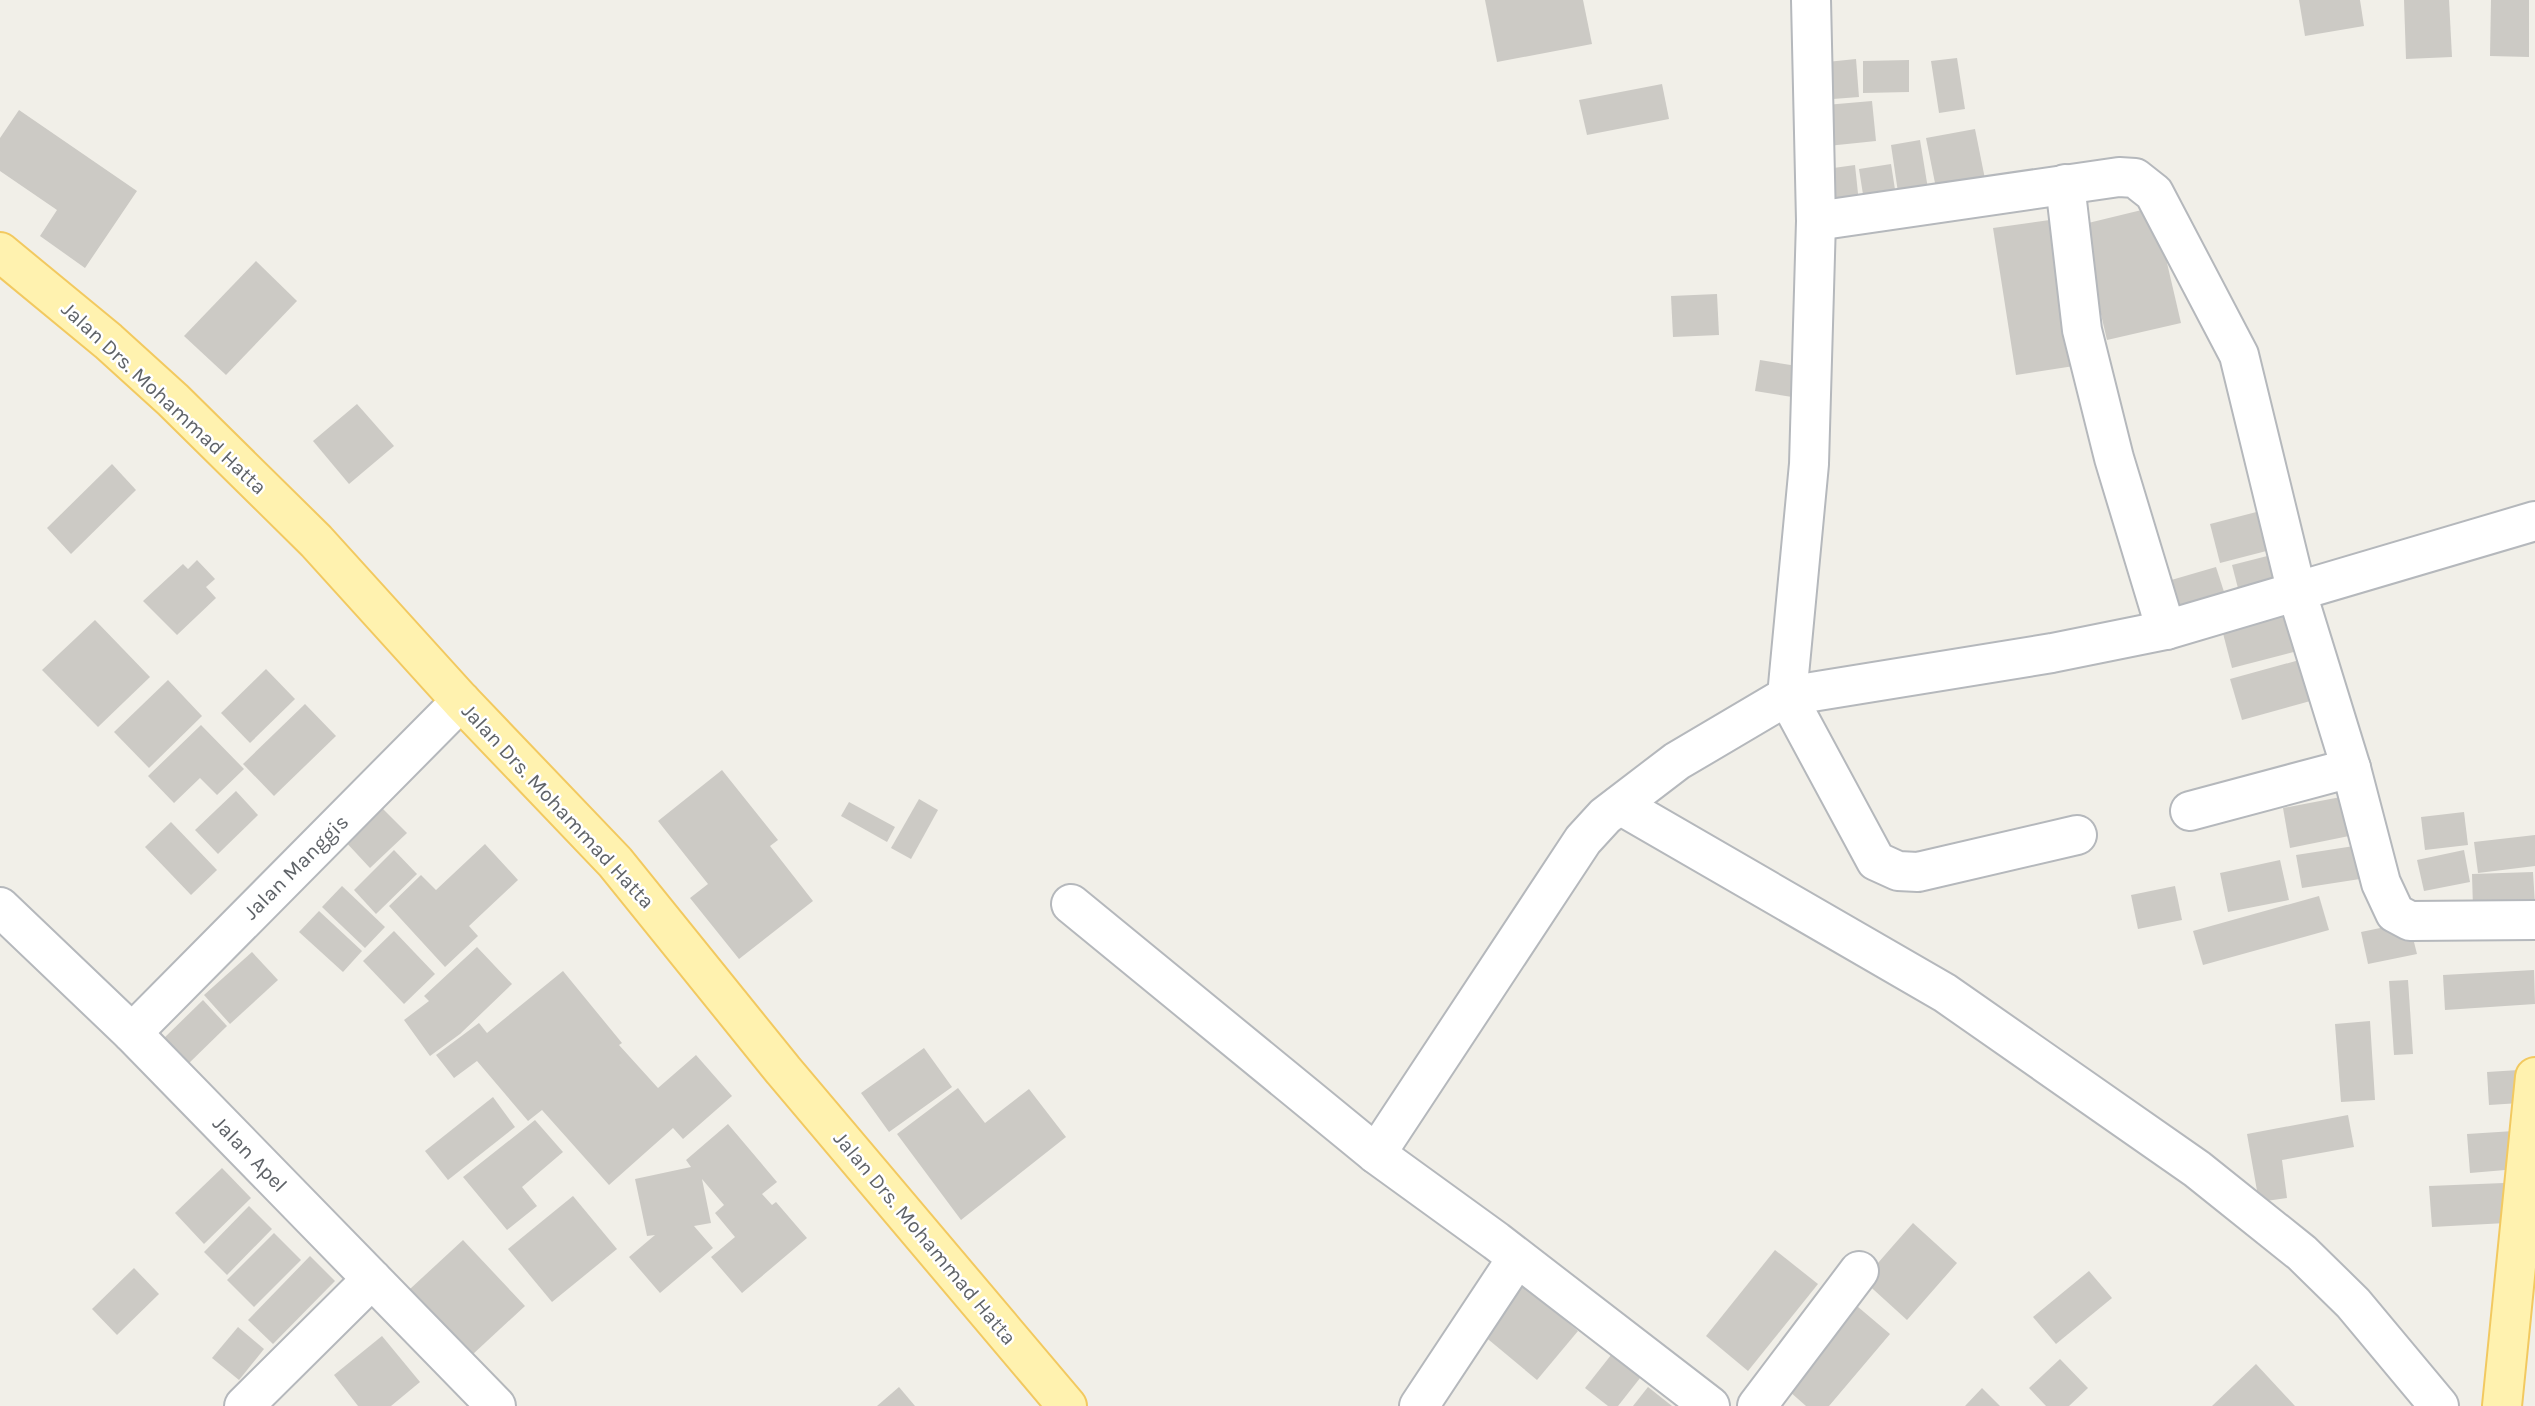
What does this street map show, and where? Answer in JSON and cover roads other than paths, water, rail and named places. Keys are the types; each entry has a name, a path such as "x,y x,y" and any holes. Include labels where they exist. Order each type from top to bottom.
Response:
{"main road":[{"name":"Jalan Drs. Mohammad Hatta","path":"0,252 108,341 173,400 316,541 461,701 615,862 783,1070 1067,1406"},
{"path":"2502,1406 2535,1077"}],"street":[{"path":"1811,0 1816,221 1809,464 1787,696 1876,862 1898,872 1918,872 2077,835"},
{"path":"1816,221 2119,177 2135,178 2154,192 2239,355 2297,593 2351,768 2381,883 2395,913 2410,921 2535,920"},
{"path":"2066,184 2082,330 2114,458 2166,630"},
{"path":"1376,1154 1603,820 1677,761 1787,696 2052,653 2166,630 2535,521"},
{"name":"Jalan Manggis","path":"132,1033 461,701"},
{"path":"2190,811 2351,768"},
{"path":"1603,820 1945,993 2197,1169 2302,1253 2353,1303 2439,1406"},
{"path":"1072,904 1376,1154 1710,1406"},
{"name":"Jalan Apel","path":"0,907 132,1033 496,1406"},
{"path":"1419,1406 1517,1258"},
{"path":"1757,1406 1859,1271"},
{"path":"244,1406 372,1279"}]}
